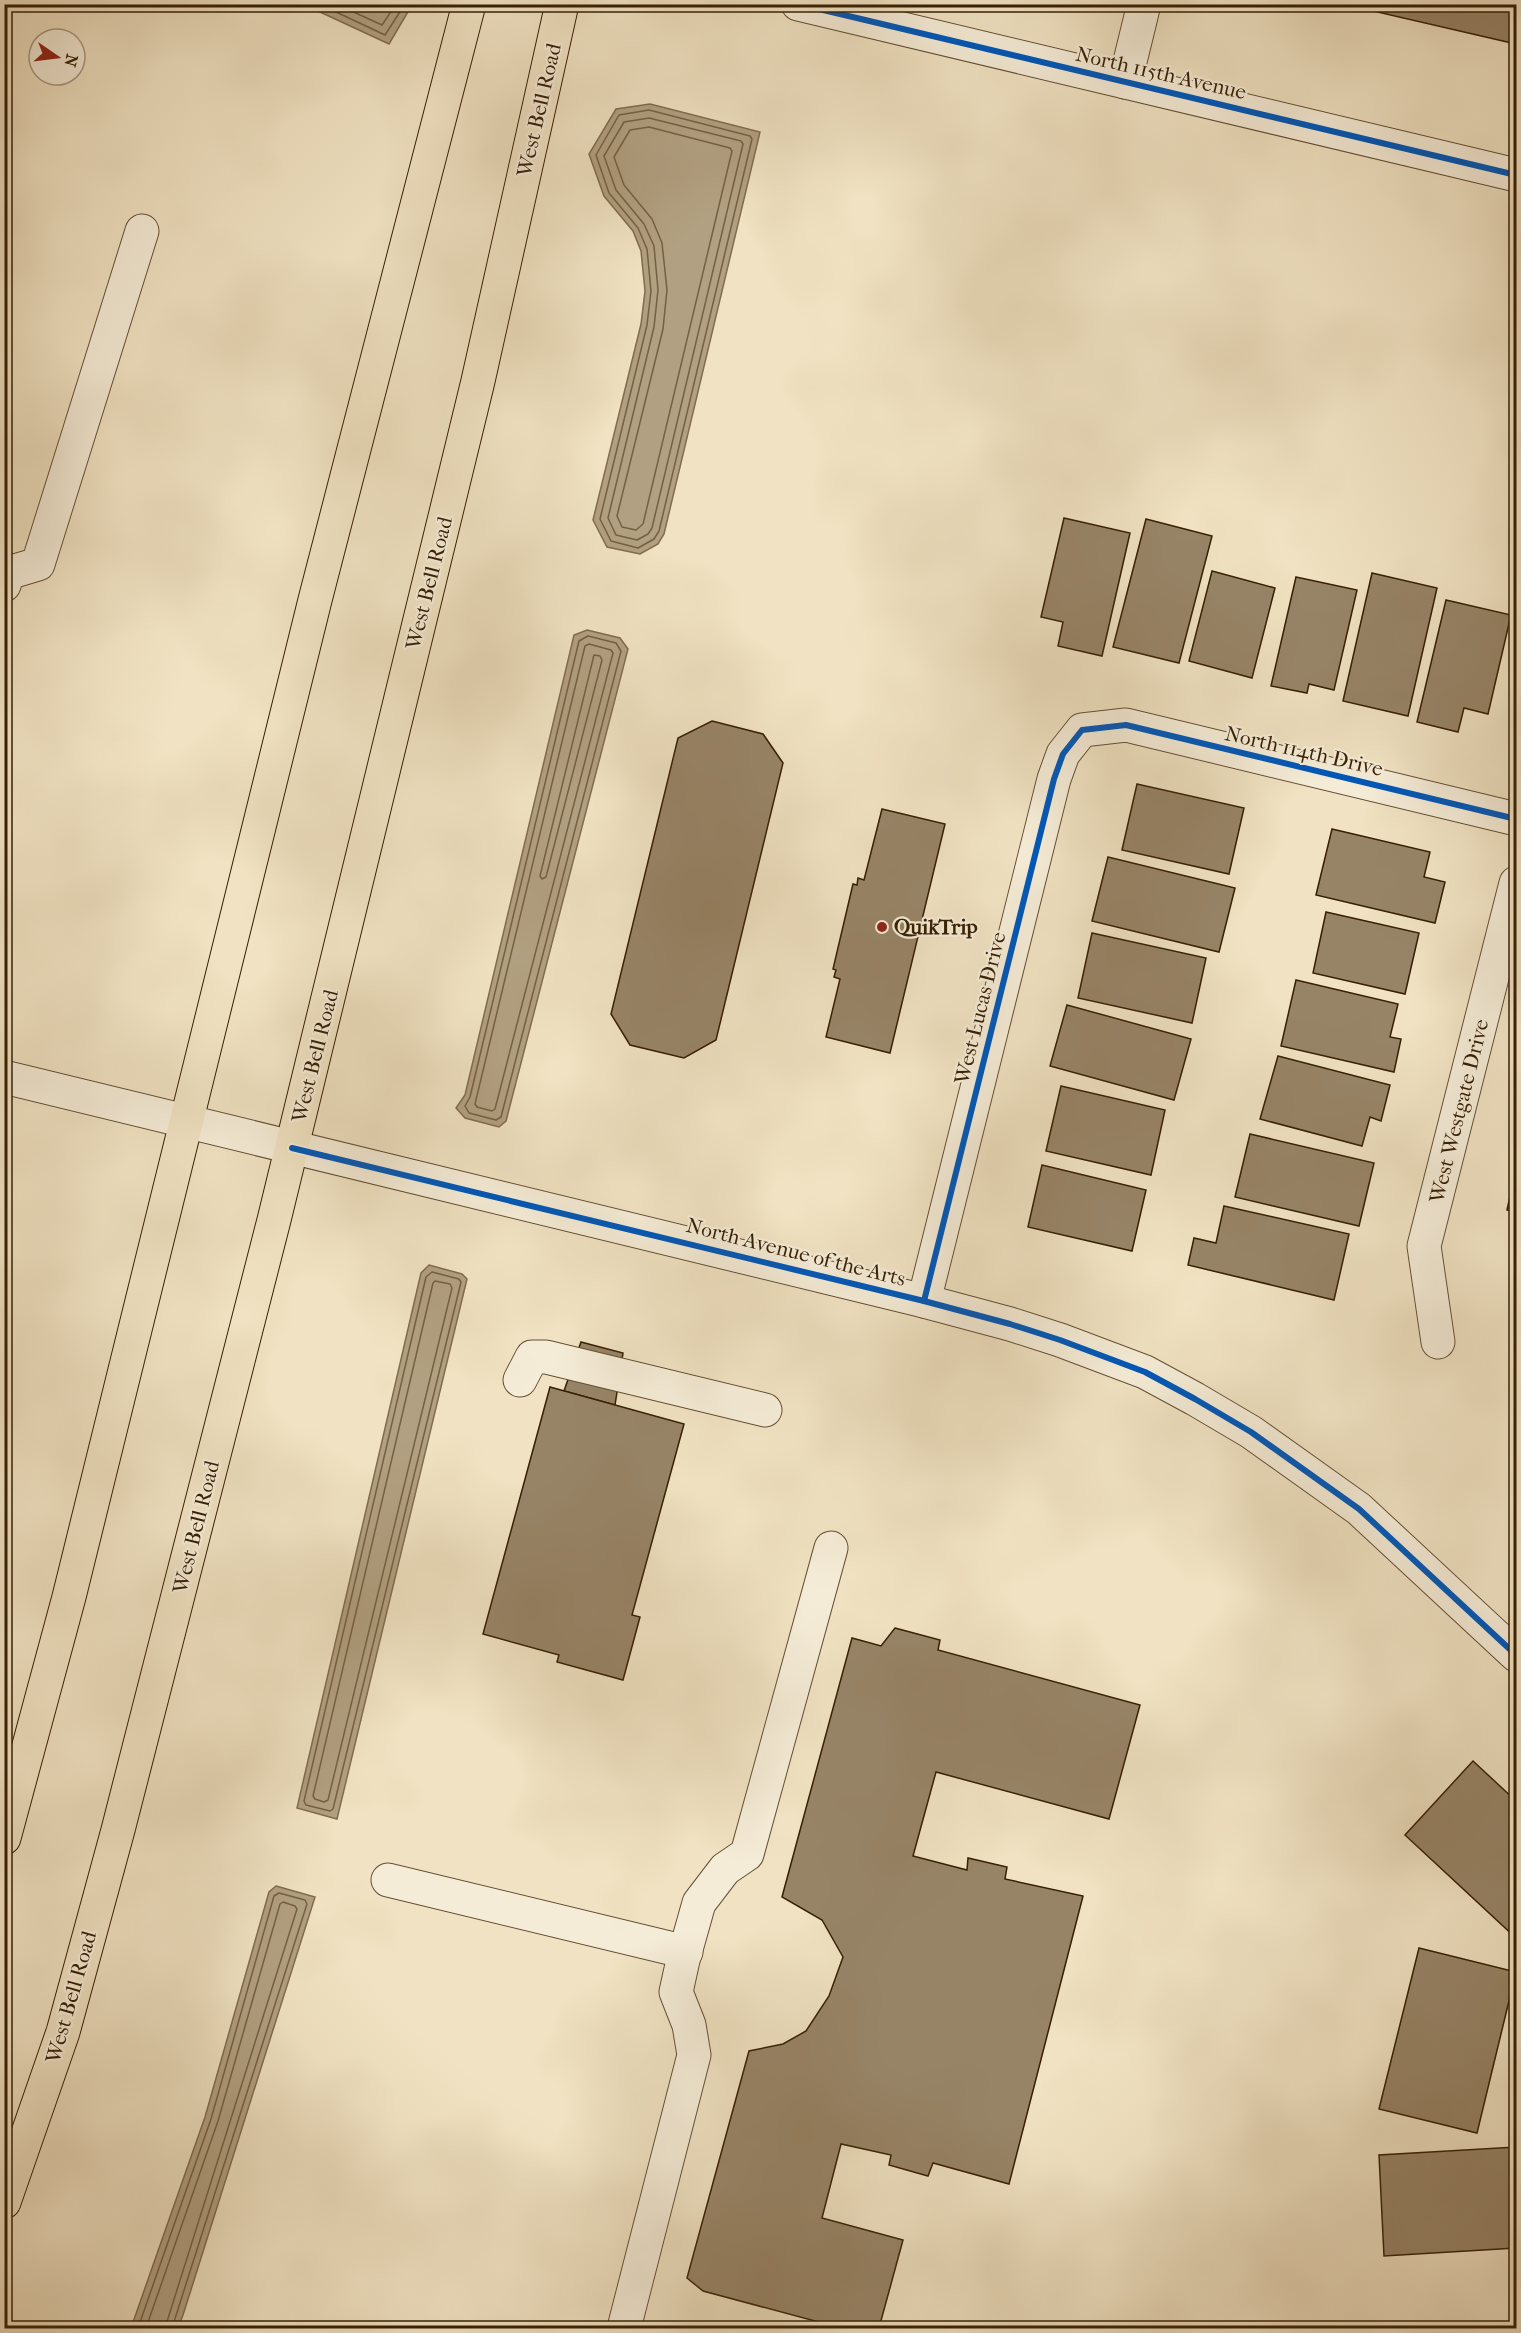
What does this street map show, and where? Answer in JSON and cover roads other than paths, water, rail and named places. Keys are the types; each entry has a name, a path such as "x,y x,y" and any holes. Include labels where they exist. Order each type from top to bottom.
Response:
{"main road":[{"path":"4,1838 69,1597 315,600 470,4"},
{"name":"West Bell Road","path":"4,2202 63,2032 118,1830 292,1148 478,381 562,4"}],"street":[{"name":"North 115th Avenue","path":"798,4 1516,175"},
{"path":"1125,82 1144,4"},
{"path":"4,585 8,573 38,564 142,231"},
{"name":"North 114th Drive","path":"1082,730 1126,725 1516,819"},
{"name":"West Lucas Drive","path":"924,1301 1054,779 1063,754 1082,730"},
{"name":"West Westgate Drive","path":"1437,1342 1424,1246 1516,883"},
{"name":"North Avenue of the Arts","path":"4,1077 924,1301 1060,1340 1145,1372 1251,1432 1359,1509 1516,1655"},
{"path":"520,1380 532,1357 546,1357 765,1410"},
{"path":"624,2328 694,2055 689,2025 676,1992 699,1903 725,1869 747,1854 831,1548"},
{"path":"388,1880 686,1952"}],"water":[{"path":"305,5 412,5 389,44"},
{"path":"650,104 760,132 664,534 658,544 640,554 607,547 593,520 641,324 645,291 641,251 633,231 604,196 589,154 616,109"},
{"path":"587,630 620,638 628,649 506,1121 499,1127 465,1118 456,1108 465,1095 574,635"},
{"path":"429,1265 462,1274 467,1279 337,1819 297,1808 421,1273"},
{"path":"276,1886 315,1897 183,2315 178,2328 131,2328 205,2117 269,1892"}],"place":[{"name":"QuikTrip","path":"882,927"}]}
